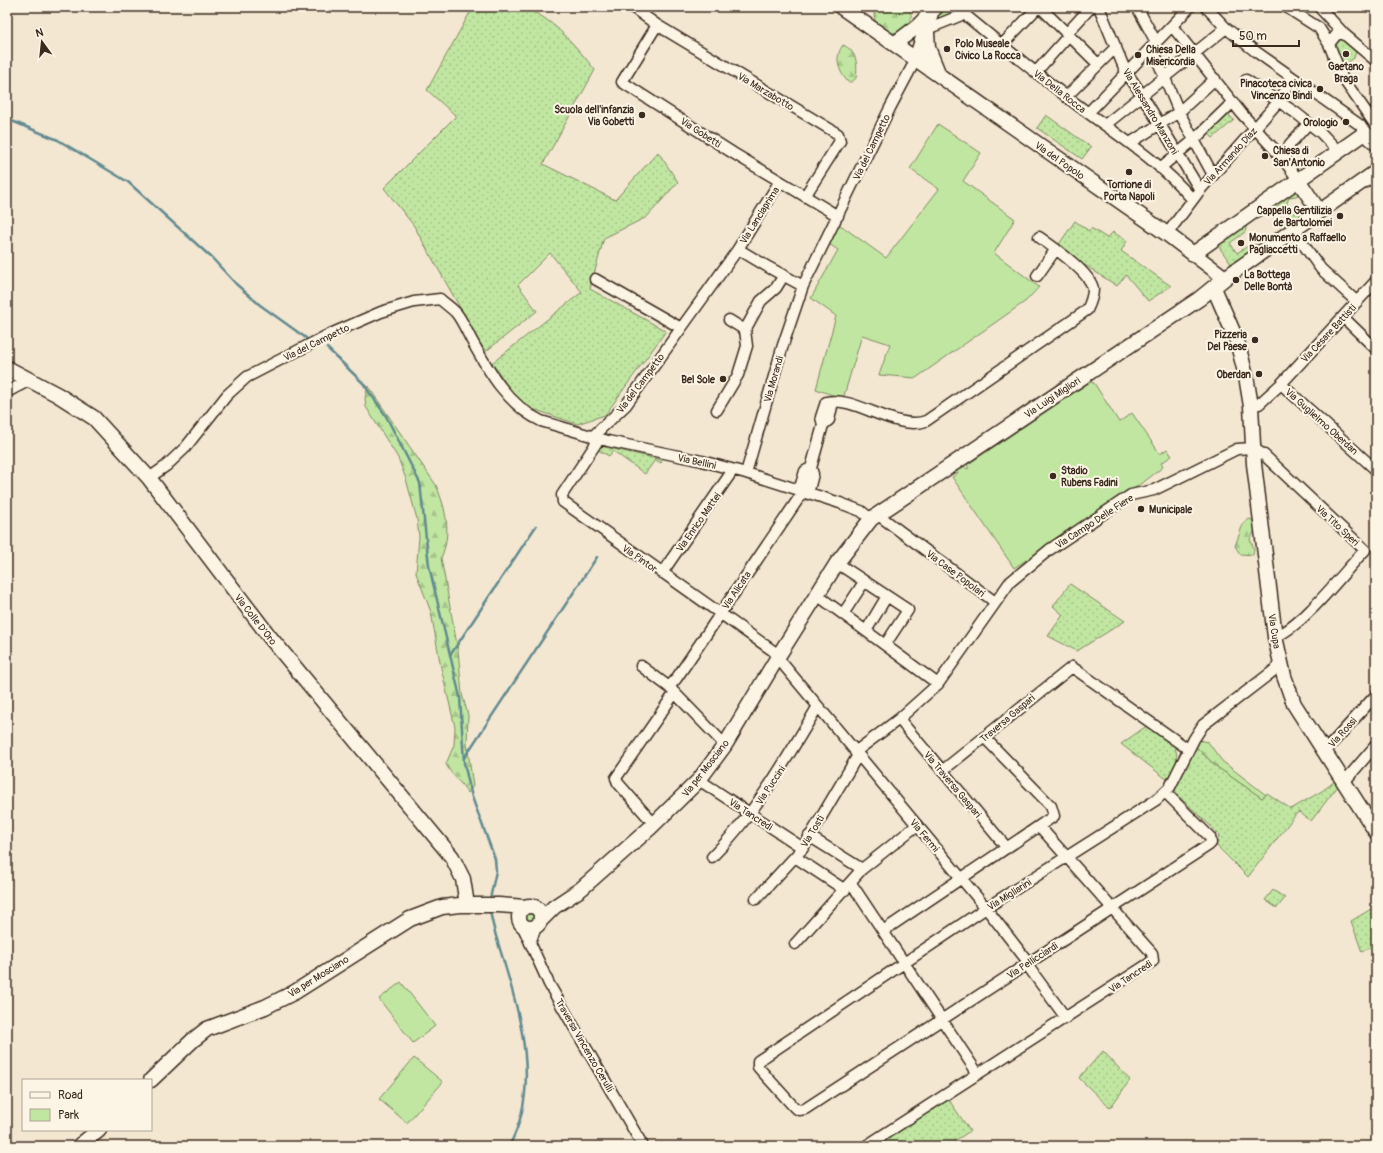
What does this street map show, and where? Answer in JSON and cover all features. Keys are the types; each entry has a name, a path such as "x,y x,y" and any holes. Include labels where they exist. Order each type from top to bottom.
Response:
{"main road":[{"name":"Via del Popolo","path":"841,7 1166,234 1225,278"},
{"path":"911,56 911,38 923,27 934,9"},
{"path":"894,44 923,27"},
{"path":"923,27 928,48 939,75"},
{"path":"1193,254 1339,152 1372,132 1376,143"},
{"name":"Via Luigi Migliori","path":"874,516 1214,288 1225,278 1376,172"},
{"path":"1298,180 1319,211"},
{"path":"1214,288 1241,353 1251,406"},
{"name":"Via Colle D'Oro","path":"7,368 58,395 94,418 149,478 269,636 452,857 463,878 467,904"},
{"name":"Via Cupa","path":"1251,406 1252,448 1275,637 1280,665 1294,704 1345,781 1376,832"},
{"name":"Via per Mosciano","path":"152,1079 193,1040 207,1029 265,1007 295,992 410,919 442,907 467,904 499,905 530,918 554,907 581,889 654,824 699,780 725,745 778,656 837,563 874,516"},
{"path":"79,1146 98,1131"}],"street":[{"name":"Via Marzabotto","path":"634,7 657,25 838,134 840,142 805,196"},
{"path":"1002,45 1039,7 1098,64"},
{"name":"Via Alessandro Manzoni","path":"1099,7 1127,73 1200,190"},
{"path":"1137,7 1154,44 1165,78 1179,112 1213,176"},
{"path":"1088,113 1190,7"},
{"path":"1206,7 1226,28 1293,78 1372,132"},
{"path":"1319,7 1344,34 1376,61"},
{"path":"1036,72 1069,35 1069,31 1088,8"},
{"path":"1294,9 1322,32 1329,44 1342,77 1362,107 1372,132"},
{"name":"Via Della Rocca","path":"923,27 964,14 1066,97 1160,168 1192,199"},
{"name":"Via Gobetti","path":"657,25 622,82 780,182 838,216"},
{"path":"1172,26 1233,102 1284,160 1298,180"},
{"path":"1105,125 1226,28"},
{"path":"1329,44 1336,34 1344,34"},
{"path":"1066,97 1116,47"},
{"name":"Via del Campetto","path":"804,286 890,108 911,56"},
{"name":"Via Armando Diaz","path":"1166,234 1192,199 1256,129 1279,101 1293,78"},
{"path":"1130,144 1179,112 1215,80"},
{"path":"1246,80 1279,101 1321,133 1339,152"},
{"path":"1160,168 1194,140 1233,102"},
{"path":"1284,160 1290,144 1308,124"},
{"name":"Via Lanciaprima","path":"738,248 780,182"},
{"path":"1293,230 1321,269 1357,302"},
{"path":"1037,276 1056,249 1039,237"},
{"path":"738,248 784,276 804,286"},
{"name":"Via del Campetto","path":"149,478 166,466 185,448 227,395 247,376 328,335 381,312 414,302 440,299 456,313 502,389 524,412 541,421 596,438 626,405 738,248"},
{"name":"Via Alicata","path":"654,824 618,783 616,778 672,690 676,679 803,492 805,471 811,468 823,425 829,420 833,402 846,404 912,424 926,421 1087,310 1092,299 1093,288 1088,278 1056,249"},
{"path":"717,410 738,375 747,346 745,330 761,301 776,288 784,276"},
{"path":"595,279 681,328"},
{"name":"Via Cesare Battisti","path":"1281,384 1376,281"},
{"name":"Via Morandi","path":"746,473 783,345 804,286"},
{"path":"1343,317 1376,349"},
{"path":"729,320 745,330"},
{"path":"7,392 30,380"},
{"name":"Via Guglielmo Oberdan","path":"1251,406 1259,404 1281,384 1376,470"},
{"name":"Via Bellini","path":"596,438 702,461 746,473 874,516"},
{"name":"Via Pintor","path":"596,438 562,495 563,502 778,656"},
{"name":"Via Campo Delle Fiere","path":"995,602 1010,582 1026,566 1131,495 1154,490 1232,451 1252,448"},
{"name":"Via Tito Speri","path":"1252,448 1264,455 1365,550 1302,618 1284,633 1275,637"},
{"name":"Via Enrico Mattei","path":"662,573 733,470"},
{"name":"Via Case Popolari","path":"874,516 995,602 938,684"},
{"path":"837,563 908,610 885,645"},
{"path":"843,614 864,582"},
{"path":"817,595 938,684 900,719 857,753"},
{"path":"866,631 887,596"},
{"name":"Via Fermi","path":"778,656 916,826 986,908 1027,962 1066,1018"},
{"name":"Via Migliarini","path":"794,1107 762,1072 757,1064 758,1062 986,908 1067,857 1165,792 1199,731 1210,719 1280,665"},
{"path":"641,666 672,690 725,745"},
{"name":"Traversa Gaspari","path":"942,771 1072,667 1188,749"},
{"name":"Via Rossi","path":"1325,751 1376,695"},
{"name":"Via Puccini","path":"712,857 751,813 785,763 818,706"},
{"name":"Via Traversa Gaspari","path":"900,719 1007,848"},
{"path":"883,931 1040,827 1054,816 1051,806 984,737"},
{"path":"1345,781 1376,745"},
{"name":"Via Tosti","path":"756,899 803,848 857,753"},
{"name":"Via Tancredi","path":"699,780 803,848"},
{"name":"Via Pellicciardi","path":"794,1107 799,1110 812,1105 941,1018 1211,843 1210,837 1165,792"},
{"path":"795,944 862,869 916,826"},
{"name":"Via Tancredi","path":"866,1146 1154,961 1152,953 1040,827"},
{"path":"809,836 862,869"},
{"path":"795,857 848,886 883,931 978,1074"},
{"name":"Traversa Vincenzo Cerulli","path":"530,918 530,943 549,984 643,1146"}],"green space":[{"path":"473,7 513,7 534,12 543,17 559,30 595,70 543,164 615,200 658,152 678,182 647,217 604,238 590,289 666,331 605,415 577,424 521,405 492,363 582,292 550,253 518,285 537,311 485,352 414,226 384,188 456,116 427,90"},
{"path":"878,7 904,7 909,10 911,19 906,27 892,33 875,22 874,13"},
{"path":"944,7 953,7 957,12 936,20 935,16"},
{"path":"1341,39 1356,51 1354,58 1342,67 1334,47 1336,40"},
{"path":"843,45 851,51 856,59 856,78 852,82 848,82 838,64 840,50"},
{"path":"1225,111 1234,120 1213,138 1205,130"},
{"path":"1046,115 1091,147 1082,159 1037,128"},
{"path":"938,124 981,153 963,181 1015,219 994,253 1039,287 1026,301 916,378 879,375 890,344 862,335 843,399 816,389 836,316 811,298 838,250 829,244 839,224 886,258 939,189 910,169"},
{"path":"1298,187 1301,192 1296,196 1289,197 1287,203 1288,208 1285,209 1278,207 1272,209 1271,206"},
{"path":"1309,203 1312,208 1285,227 1284,225 1287,220 1287,213 1290,211 1300,213 1303,207"},
{"path":"1075,221 1089,231 1091,228 1107,238 1113,232 1127,241 1121,251 1171,286 1148,301 1126,275 1117,286 1057,247"},
{"path":"1247,224 1245,232 1230,243 1237,253 1251,244 1260,245 1231,264 1217,244"},
{"name":"Stadio Rubens Fadini","path":"1090,382 1094,383 1119,422 1132,413 1160,454 1167,449 1172,456 1161,463 1163,467 1145,481 1014,568 952,477 958,473 956,471 964,466 967,469 969,468 967,465"},
{"path":"368,386 436,485 443,503 447,530 441,558 458,650 462,694 468,715 467,744 473,786 468,793 446,764 454,745 455,727 441,668 431,612 416,573 419,537 417,519 406,479 398,458 366,407 365,398"},
{"path":"601,446 662,460 661,463 655,460 645,474 613,451 609,456 598,450"},
{"path":"1249,519 1255,521 1257,527 1250,539 1254,549 1253,555 1240,554 1235,546 1243,524"},
{"path":"1070,584 1125,621 1077,651 1048,636 1063,615 1053,606"},
{"path":"1148,725 1165,737 1175,747 1177,753 1176,760 1169,781 1121,744"},
{"path":"1198,740 1208,742 1222,761 1266,795 1262,798 1217,767 1194,745"},
{"path":"1194,745 1217,767 1262,798 1267,793 1291,809 1322,791 1335,781 1338,786 1311,821 1299,812 1296,814 1248,877 1216,845 1219,836 1215,830 1177,795 1174,786"},
{"path":"1273,890 1285,898 1277,908 1265,900"},
{"path":"1376,906 1376,944 1362,952 1351,921"},
{"path":"532,911 535,912 535,922 528,923 525,922 524,915 525,912"},
{"path":"401,982 435,1026 413,1043 379,999"},
{"path":"1103,1051 1130,1080 1110,1108 1079,1078"},
{"path":"414,1058 443,1082 407,1123 379,1099"},
{"path":"947,1097 970,1131 947,1146 870,1146"}],"waterway":[{"path":"7,119 58,140 128,182 212,258 236,284 260,305 306,338"},
{"path":"327,348 363,383 386,416 420,483 429,566 460,697 464,763 472,797 495,859 496,871 490,899"},
{"path":"451,654 536,526"},
{"path":"464,758 597,557"},
{"path":"490,909 516,1005 525,1053 526,1077 524,1101 519,1124 509,1146"}],"place":[{"name":"Polo Museale Civico La Rocca","path":"947,49"},
{"name":"Gaetano Braga","path":"1346,54"},
{"name":"Chiesa Della Misericordia","path":"1138,55"},
{"name":"Pinacoteca civica Vincenzo Bindi","path":"1320,89"},
{"name":"Scuola dell'infanzia Via Gobetti","path":"642,115"},
{"name":"Orologio","path":"1346,122"},
{"name":"Chiesa di San'Antonio","path":"1265,156"},
{"name":"Torrione di Porta Napoli","path":"1129,172"},
{"name":"Cappella Gentilizia de Bartolomei","path":"1340,216"},
{"name":"Monumento a Raffaello Pagliaccetti","path":"1241,243"},
{"name":"La Bottega Delle Bontà","path":"1236,280"},
{"name":"Pizzeria Del Paese","path":"1255,340"},
{"name":"Oberdan","path":"1259,374"},
{"name":"Bel Sole","path":"723,379"},
{"name":"Stadio Rubens Fadini","path":"1053,476"},
{"name":"Municipale","path":"1141,509"}]}
